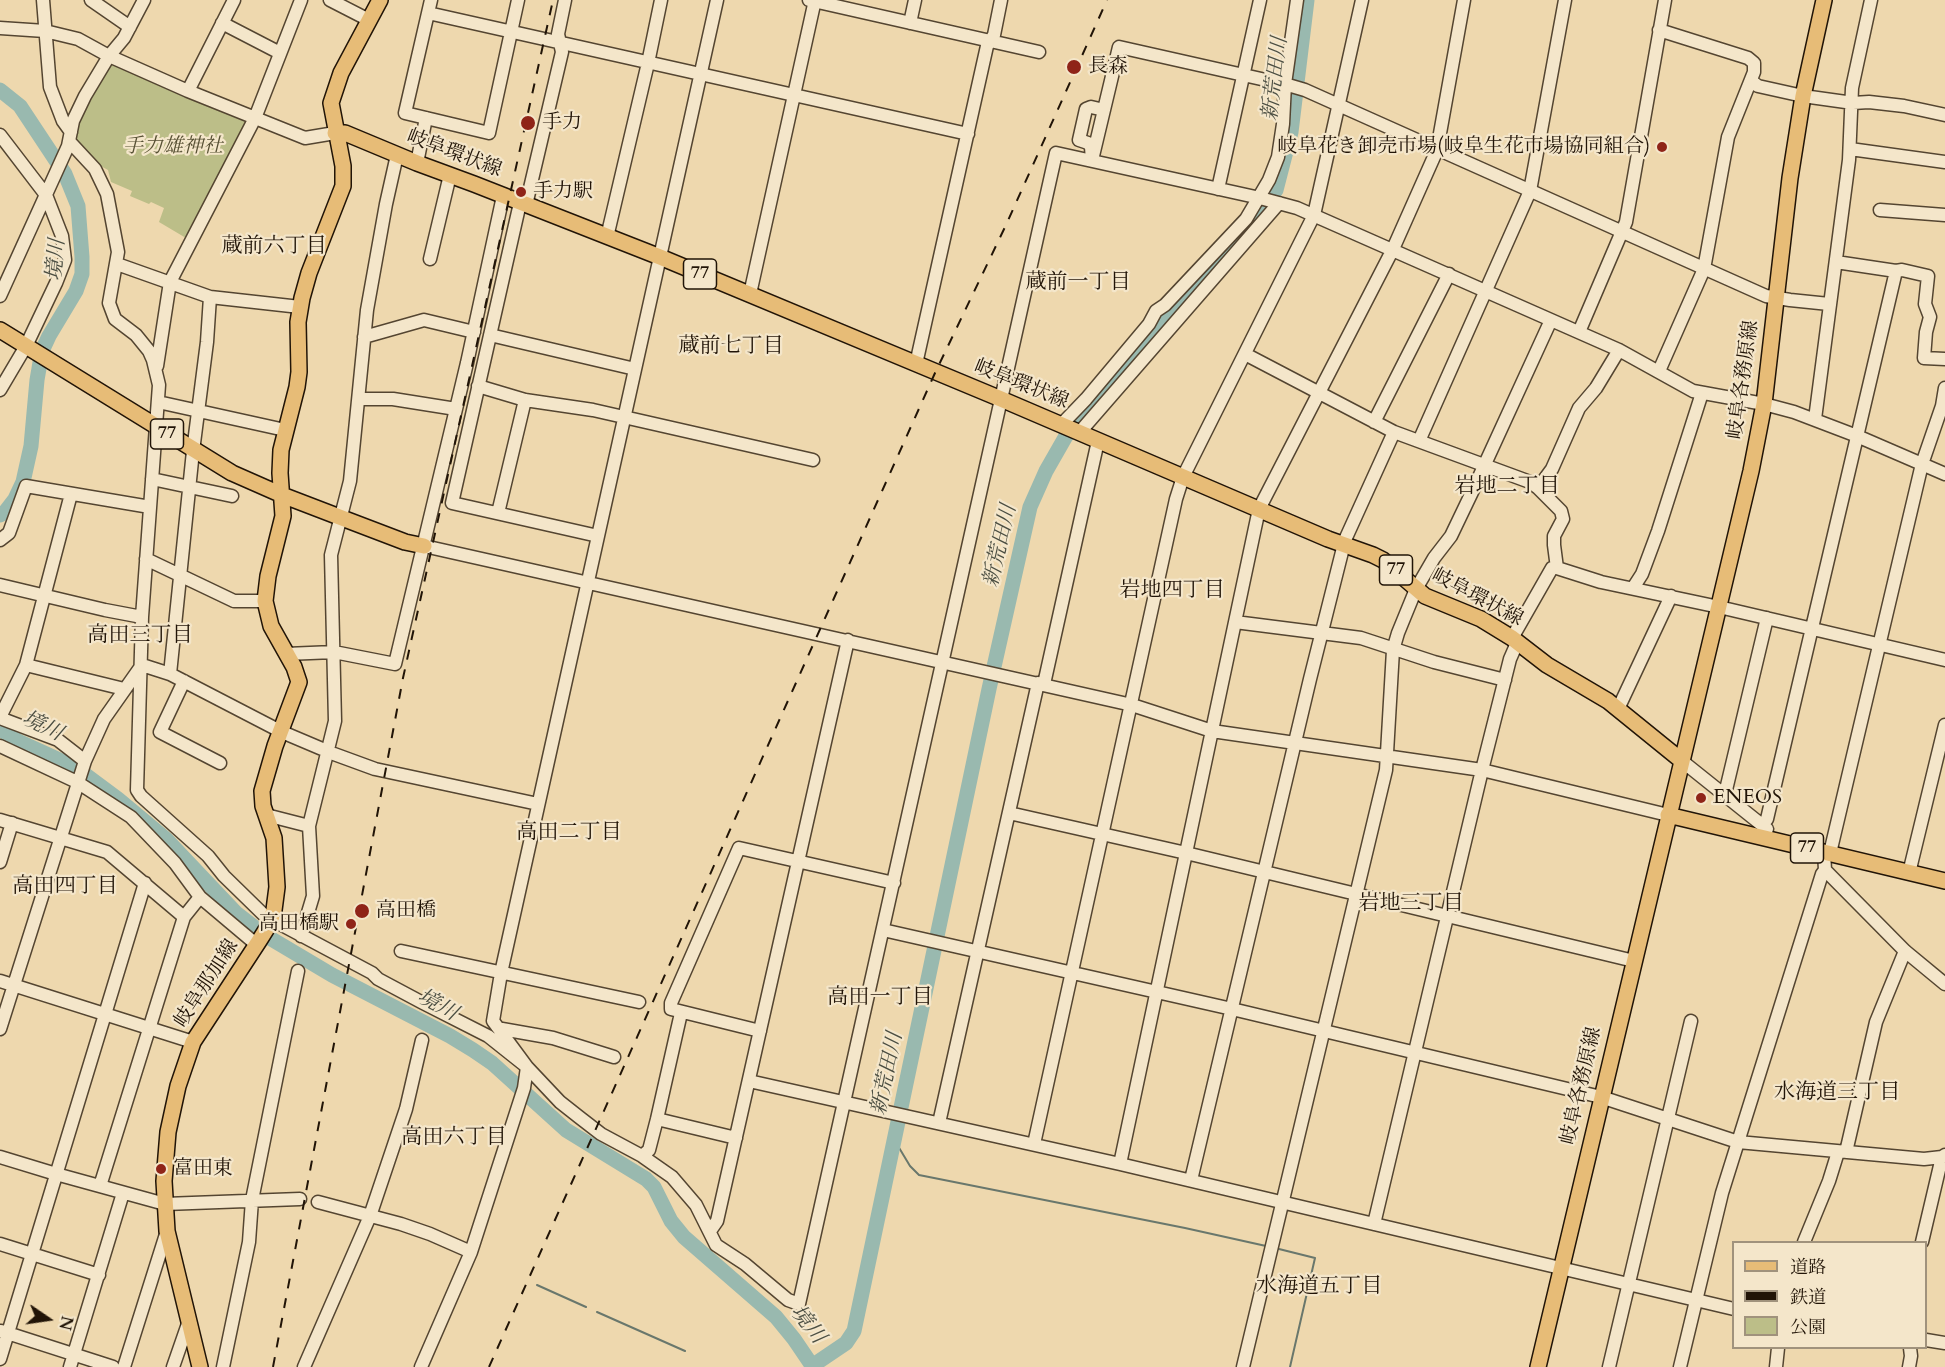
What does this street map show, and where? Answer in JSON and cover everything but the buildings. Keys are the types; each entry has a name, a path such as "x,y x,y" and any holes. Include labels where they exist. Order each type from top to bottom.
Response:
{"main road":[{"path":"282,495 280,461 299,372 300,307 309,273 343,186 343,166 331,103 335,86 380,0"},
{"name":"岐阜各務原線","path":"1682,761 1751,471 1764,404 1790,178 1803,96 1824,0"},
{"name":"岐阜環状線","path":"335,133 345,133 660,257 1383,560 1425,596 1481,619 1515,641 1547,666 1618,709 1682,761"},
{"name":"77","path":"0,330 232,473 282,495 405,542 424,546"},
{"name":"岐阜那加線","path":"200,1367 167,1231 164,1181 168,1132 178,1086 193,1042 258,943 270,922 276,898 277,866 274,838 263,806 261,791 275,746 300,682 271,626 265,601 268,576 283,516 282,495"},
{"path":"1668,815 1682,761"},
{"name":"岐阜各務原線","path":"1538,1367 1668,815"},
{"name":"77","path":"1668,815 1945,881"}],"street":[{"path":"43,0 50,87 69,140 102,179 111,208 118,252 109,303 115,319 136,335 149,351 159,386 142,617 137,790 208,856 224,876 270,922 301,936 423,1003 488,1035 560,1102 601,1134 642,1156 672,1176 696,1205 716,1245 745,1264 788,1300 799,1304 1056,153 1277,202 1314,215 1619,350 1694,391 1764,404 1815,419 1945,474"},
{"path":"91,0 130,27"},
{"path":"0,296 56,172 69,140 73,121 85,96 109,56 124,38 144,0"},
{"path":"188,91 234,0"},
{"path":"156,370 170,282 255,118 301,0"},
{"path":"330,0 369,20"},
{"path":"431,0 405,113 489,133 518,0"},
{"path":"565,0 558,34 562,52 490,335 452,503 598,536"},
{"path":"606,237 661,0"},
{"path":"421,1367 471,1252 518,1107 527,1071 497,1026 501,973 717,0"},
{"path":"750,294 813,0 1038,52"},
{"path":"910,23 915,0"},
{"path":"916,364 987,46 994,35 1002,0"},
{"path":"1218,189 1260,0"},
{"path":"1061,425 1071,417 1142,333 1156,311 1165,305 1246,219 1269,180 1278,157 1297,0"},
{"path":"1034,1144 1176,499 1183,477 1314,215 1362,0"},
{"path":"1120,1164 1259,509 1393,249 1437,150 1464,0"},
{"path":"1419,441 1530,191 1565,0"},
{"path":"1579,332 1626,222 1665,0"},
{"path":"1815,419 1850,148 1852,88 1871,0"},
{"path":"428,13 968,134"},
{"path":"222,24 280,53"},
{"path":"0,28 45,31 78,39 109,56 188,91 305,138 335,133"},
{"path":"1659,30 1748,58 1754,63 1751,81 1728,137 1704,269 1659,371"},
{"path":"1092,160 1119,47 1305,90 1766,296 1829,304"},
{"path":"1751,81 1758,86 1803,96 1852,103 1869,102 1904,106 1945,115"},
{"path":"1092,160 1091,147 1088,143 1079,140 1086,109 1091,107 1104,110"},
{"path":"417,163 426,117"},
{"path":"0,135 46,195 62,236 65,260 28,347 0,390"},
{"path":"1850,148 1945,162"},
{"path":"301,936 313,896 309,826 335,721 331,555 350,481 364,337 386,204 397,155"},
{"path":"429,259 450,175"},
{"path":"286,654 334,652 395,664 474,332 503,196"},
{"path":"1079,433 1277,202"},
{"path":"1880,210 1945,215"},
{"path":"1836,262 1902,270 1928,276 1925,304 1930,317 1924,358 1945,359"},
{"path":"117,264 210,297 300,307"},
{"path":"1763,824 1767,819 1896,271"},
{"path":"1374,422 1449,274"},
{"path":"170,674 210,297"},
{"path":"364,337 424,320 474,332"},
{"path":"1243,1367 1388,757 1393,650 1416,589 1434,558 1451,536 1551,320"},
{"path":"490,335 635,369"},
{"path":"1538,488 1552,469 1580,408 1596,388 1619,350"},
{"path":"1245,354 1394,432 1530,482 1561,511 1563,519 1554,536 1557,568"},
{"path":"478,386 525,400 593,410 813,460"},
{"path":"1680,1367 1722,1192 1825,870 1827,852 1922,464 1942,406 1945,388"},
{"path":"1633,588 1658,531 1702,393"},
{"path":"359,399 393,399 456,409"},
{"path":"498,513 525,400"},
{"path":"158,402 285,430"},
{"path":"1191,1180 1344,545 1394,432"},
{"path":"939,1123 1009,813 1098,441"},
{"path":"152,479 232,496"},
{"path":"0,540 9,533 26,486 150,507"},
{"path":"71,494 26,664 0,717 58,740 85,761"},
{"path":"424,546 1132,705 1212,731 1482,770 1668,815"},
{"path":"146,559 234,601 265,601"},
{"path":"1374,1224 1510,659 1515,641 1552,568 1601,582 1671,596 1945,660"},
{"path":"0,585 44,597 142,617"},
{"path":"1618,709 1671,596"},
{"path":"1725,794 1767,618"},
{"path":"1235,622 1360,638 1393,650 1505,680"},
{"path":"710,1231 717,1221 848,640"},
{"path":"26,664 124,689"},
{"path":"142,666 170,674 282,732 375,769 538,804"},
{"path":"0,1029 85,761 104,719 142,666"},
{"path":"184,681 160,732 220,763"},
{"path":"1909,873 1945,725"},
{"path":"0,746 77,782 131,817 175,863 200,897 258,943"},
{"path":"1682,761 1763,824 1774,840"},
{"path":"1009,813 1265,871 1634,961"},
{"path":"266,815 309,826"},
{"path":"0,862 6,821 107,852 184,917"},
{"path":"760,1031 671,1010 670,1003 739,848 894,883"},
{"path":"1825,870 1905,951 1943,978"},
{"path":"0,1359 4,1331 32,1253 145,884"},
{"path":"100,1186 184,917 200,897"},
{"path":"883,930 1157,991 1601,1097 1738,1142 1924,1159 1943,1156 1922,1241"},
{"path":"401,951 639,1002"},
{"path":"1804,1241 1842,1152 1876,1022 1905,951"},
{"path":"223,1367 249,1242 252,1200 298,971"},
{"path":"0,981 193,1042"},
{"path":"642,1156 649,1150 681,1013"},
{"path":"1609,1367 1691,1021"},
{"path":"497,1026 502,1029 553,1038 614,1057"},
{"path":"304,1367 370,1216 406,1109 422,1040"},
{"path":"749,1081 1191,1180 1732,1309"},
{"path":"657,1119 736,1137"},
{"path":"0,1157 165,1204 300,1199"},
{"path":"72,1361 123,1193"},
{"path":"318,1202 430,1234 471,1252"},
{"path":"124,1367 167,1231"},
{"path":"0,1244 99,1275"},
{"path":"173,1367 189,1321"},
{"path":"4,1331 72,1361 113,1367"},
{"path":"1927,1340 1945,1343"},
{"path":"1776,1367 1778,1349"},
{"path":"1909,1367 1910,1349"}],"green space":[{"name":"手力雄神社","path":"109,56 255,118 191,241 159,222 164,208 130,196 132,191 111,182 108,170 84,157 71,132"}],"waterway":[{"name":"新荒田川","path":"812,1366 846,1343 854,1331 989,689 1030,507 1046,471 1066,436 1258,218 1276,190 1291,132 1307,0"},
{"name":"境川","path":"0,90 20,106 65,174 78,206 82,257 82,274 76,291 42,351 31,446 23,482 15,499 0,515"},
{"name":"境川","path":"0,729 18,741 75,767 118,799 166,839 236,913 263,934 332,975 473,1050 492,1063 566,1130 646,1179 654,1187 671,1221 684,1237 776,1317 813,1367"},
{"name":"新荒田川","path":"895,1141 910,1166 919,1175 1266,1246"},
{"name":"新荒田川","path":"1275,1248 1315,1258 1290,1367"},
{"path":"537,1285 586,1307"},
{"path":"597,1312 685,1351"}],"railway":[{"path":"273,1367 403,678 553,0"},
{"path":"489,1367 935,373 1006,225 1107,0"}],"place":[{"name":"長森","path":"1074,67"},
{"name":"手力","path":"528,123"},
{"name":"岐阜花き卸売市場(岐阜生花市場協同組合)","path":"1662,147"},
{"name":"手力駅","path":"521,192"},
{"name":"ENEOS","path":"1701,798"},
{"name":"高田橋","path":"362,911"},
{"name":"高田橋駅","path":"351,924"},
{"name":"富田東","path":"161,1169"}],"district":[{"name":"蔵前六丁目","path":"274,247"},
{"name":"蔵前一丁目","path":"1078,283"},
{"name":"蔵前七丁目","path":"731,347"},
{"name":"岩地二丁目","path":"1507,487"},
{"name":"岩地四丁目","path":"1172,591"},
{"name":"高田三丁目","path":"140,636"},
{"name":"高田二丁目","path":"569,833"},
{"name":"高田四丁目","path":"65,887"},
{"name":"岩地三丁目","path":"1411,904"},
{"name":"高田一丁目","path":"880,998"},
{"name":"水海道三丁目","path":"1837,1093"},
{"name":"高田六丁目","path":"454,1138"},
{"name":"水海道五丁目","path":"1319,1287"}]}
